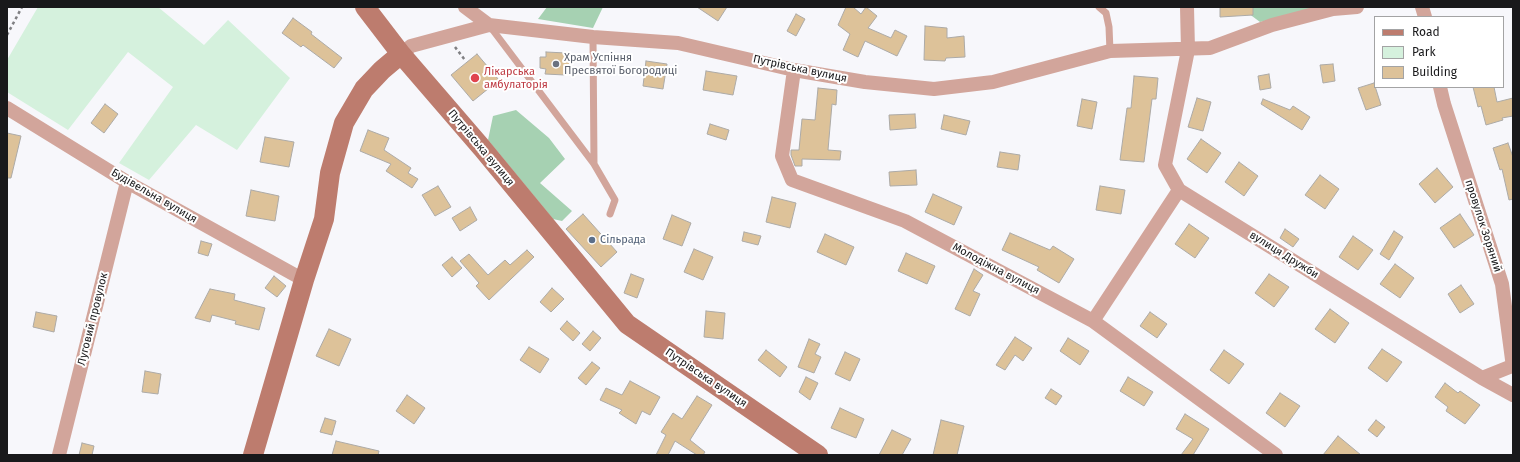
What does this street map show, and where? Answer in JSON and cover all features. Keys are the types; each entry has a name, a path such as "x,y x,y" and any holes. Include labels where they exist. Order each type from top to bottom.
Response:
{"main road":[{"name":"Путрівська вулиця","path":"365,7 401,54 482,148 627,324 818,455"},
{"path":"253,455 304,280 324,219 330,173 344,123 364,89 382,70 401,54"}],"street":[{"name":"Путрівська вулиця","path":"465,7 489,25"},
{"name":"вулиця Дружби","path":"1187,7 1188,50 1165,165 1179,190 1482,378 1513,395"},
{"path":"1110,51 1188,50 1210,48 1272,25 1333,9 1357,7"},
{"name":"Путрівська вулиця","path":"401,54 411,46 489,25 593,38 678,43 794,70 865,82 934,89 992,82 1110,51"},
{"name":"Молодіжна вулиця","path":"794,70 782,156 792,180 905,221 1093,321 1276,455"},
{"name":"провулок Зоряний","path":"1440,88 1444,104 1502,284 1513,367"},
{"name":"Будівельна вулиця","path":"7,108 127,182 304,280"},
{"name":"Луговий провулок","path":"59,455 127,182"},
{"path":"1093,321 1179,190"},
{"path":"1482,378 1513,367"}],"lane":[{"path":"1099,7 1106,13 1109,27 1110,51"},
{"path":"489,25 594,164 615,200 610,214"},
{"path":"593,38 594,164"}],"path":[{"path":"7,35 22,7"}],"green space":[{"path":"38,7 158,7 204,45 228,20 290,78 237,150 196,125 149,180 119,163 173,87 128,52 68,130 7,92 7,60"},
{"path":"547,7 603,7 593,28 538,19"},
{"path":"1240,7 1325,7 1260,22"},
{"path":"516,110 549,138 565,159 540,183 572,211 562,221 553,219 488,140 493,116"}],"building":[{"path":"697,7 727,7 718,21"},
{"path":"846,7 853,7 861,14 866,7 877,16 868,28 891,38 895,30 907,36 897,56 865,41 858,57 843,50 850,34 838,25"},
{"path":"1220,7 1253,7 1253,15 1220,17"},
{"path":"796,14 805,19 796,36 787,31"},
{"path":"293,18 342,58 334,68 303,45 301,47 282,33"},
{"path":"925,26 947,28 947,38 964,36 965,57 946,58 945,61 924,60"},
{"name":"Храм Успіння Пресвятої Богородиці","path":"546,52 566,53 566,59 571,60 571,70 566,70 565,75 545,74 546,69 540,68 540,57 546,57"},
{"name":"Лікарська амбулаторія","path":"477,54 499,80 473,101 451,75"},
{"path":"646,61 667,64 663,89 643,86"},
{"path":"1333,64 1335,81 1323,83 1320,65"},
{"path":"706,71 737,76 733,95 703,90"},
{"path":"1269,74 1271,88 1260,90 1258,76"},
{"path":"1134,76 1158,78 1156,99 1152,99 1144,162 1120,160 1127,108 1131,108"},
{"path":"1374,83 1374,88 1376,88 1381,105 1366,110 1358,88"},
{"path":"818,88 837,90 836,105 832,104 828,150 841,151 840,160 802,159 802,166 795,166 791,155 791,150 799,150 802,119 815,120"},
{"path":"1473,88 1494,88 1497,102 1513,98 1513,116 1502,118 1503,120 1486,125 1481,106 1478,107"},
{"path":"1197,98 1211,102 1203,131 1188,127"},
{"path":"1082,99 1097,102 1092,129 1077,126"},
{"path":"1263,99 1290,110 1293,106 1310,117 1302,130 1261,104"},
{"path":"105,104 118,114 104,133 91,123"},
{"path":"915,114 916,128 890,130 889,115"},
{"path":"944,115 970,121 966,135 941,129"},
{"path":"710,124 729,130 726,140 707,134"},
{"path":"368,130 389,138 384,150 411,168 408,173 418,179 412,188 386,171 391,164 360,151"},
{"path":"7,133 21,136 11,178 7,178"},
{"path":"265,137 294,142 289,167 260,162"},
{"path":"1201,139 1221,153 1207,173 1187,159"},
{"path":"1508,143 1513,157 1513,199 1509,200 1502,169 1500,170 1493,148"},
{"path":"1000,152 1020,155 1018,170 997,167"},
{"path":"1239,162 1258,176 1244,196 1225,182"},
{"path":"1437,168 1453,187 1435,203 1419,184"},
{"path":"916,170 917,185 890,186 889,172"},
{"path":"1320,175 1339,189 1325,209 1305,195"},
{"path":"438,186 451,207 435,216 422,195"},
{"path":"1100,186 1125,190 1121,214 1096,210"},
{"path":"251,190 279,196 275,221 246,216"},
{"path":"933,194 962,207 954,225 925,212"},
{"path":"772,197 796,203 790,228 766,222"},
{"path":"470,207 477,220 460,231 452,218"},
{"name":"Сільрада","path":"583,214 617,252 601,267 566,229"},
{"path":"1460,214 1474,235 1454,248 1440,228"},
{"path":"672,215 691,223 682,246 663,239"},
{"path":"1189,224 1209,238 1195,258 1175,244"},
{"path":"1285,229 1299,239 1293,247 1280,238"},
{"path":"1394,231 1403,237 1389,260 1380,254"},
{"path":"744,232 761,236 758,245 742,241"},
{"path":"1010,233 1050,250 1053,246 1074,259 1059,283 1037,270 1039,267 1002,250"},
{"path":"825,234 854,247 846,265 817,252"},
{"path":"1353,236 1373,250 1358,270 1339,257"},
{"path":"201,241 212,244 208,256 198,253"},
{"path":"694,249 713,257 703,280 684,272"},
{"path":"527,250 534,257 489,300 476,286 479,283 460,261 469,254 488,275 505,260 510,265"},
{"path":"906,253 935,266 927,284 898,271"},
{"path":"452,257 462,268 452,277 442,265"},
{"path":"1395,264 1414,278 1400,298 1380,284"},
{"path":"974,269 983,275 973,291 980,294 970,316 955,309"},
{"path":"631,274 644,279 637,298 624,293"},
{"path":"1269,274 1289,287 1274,307 1255,293"},
{"path":"274,276 286,286 277,297 265,288"},
{"path":"1461,285 1474,304 1460,313 1448,294"},
{"path":"552,288 564,299 551,312 540,302"},
{"path":"210,289 235,294 234,300 265,308 259,330 235,324 236,321 212,315 210,322 195,318"},
{"path":"1330,309 1349,323 1335,343 1315,329"},
{"path":"706,311 725,313 723,339 704,337"},
{"path":"36,312 57,316 54,332 33,327"},
{"path":"1150,312 1167,324 1157,338 1140,326"},
{"path":"567,321 580,333 573,341 560,329"},
{"path":"329,329 351,339 339,366 316,356"},
{"path":"593,331 601,338 590,351 582,344"},
{"path":"1015,337 1032,348 1023,361 1015,355 1005,370 996,365"},
{"path":"1068,338 1089,351 1080,365 1060,351"},
{"path":"809,339 820,344 815,354 821,357 814,373 798,367"},
{"path":"529,347 549,359 540,373 520,360"},
{"path":"1382,349 1402,362 1387,382 1368,368"},
{"path":"766,350 787,367 780,377 758,360"},
{"path":"1224,350 1244,364 1229,384 1210,370"},
{"path":"845,352 860,359 850,381 835,374"},
{"path":"592,362 600,368 586,385 578,378"},
{"path":"145,371 161,374 158,394 142,392"},
{"path":"806,377 818,383 810,400 799,392"},
{"path":"1128,377 1153,392 1144,406 1120,391"},
{"path":"630,381 660,397 650,415 642,411 636,424 619,413 622,410 600,400 606,388 622,395"},
{"path":"1445,383 1458,393 1460,391 1480,405 1465,424 1446,411 1448,407 1435,397"},
{"path":"1051,389 1062,396 1056,405 1045,398"},
{"path":"1280,393 1300,406 1285,427 1266,413"},
{"path":"407,395 425,408 414,424 396,411"},
{"path":"697,396 712,405 690,440 705,452 703,455 697,455 675,441 668,455 656,455 666,435 661,432 673,413 682,419"},
{"path":"840,408 864,419 856,438 831,428"},
{"path":"1185,414 1209,429 1193,455 1181,455 1193,439 1176,429"},
{"path":"325,418 336,421 332,435 320,432"},
{"path":"941,420 964,426 957,455 933,455"},
{"path":"1376,420 1385,427 1377,437 1368,430"},
{"path":"892,430 911,439 902,455 879,455"},
{"path":"1338,436 1361,455 1323,455"},
{"path":"336,441 379,451 378,455 332,455"},
{"path":"82,443 94,446 92,455 79,455"}],"place":[{"name":"Храм Успіння Пресвятої Богородиці","path":"556,64"},
{"name":"Лікарська амбулаторія","path":"475,78"},
{"name":"Сільрада","path":"592,240"}]}
